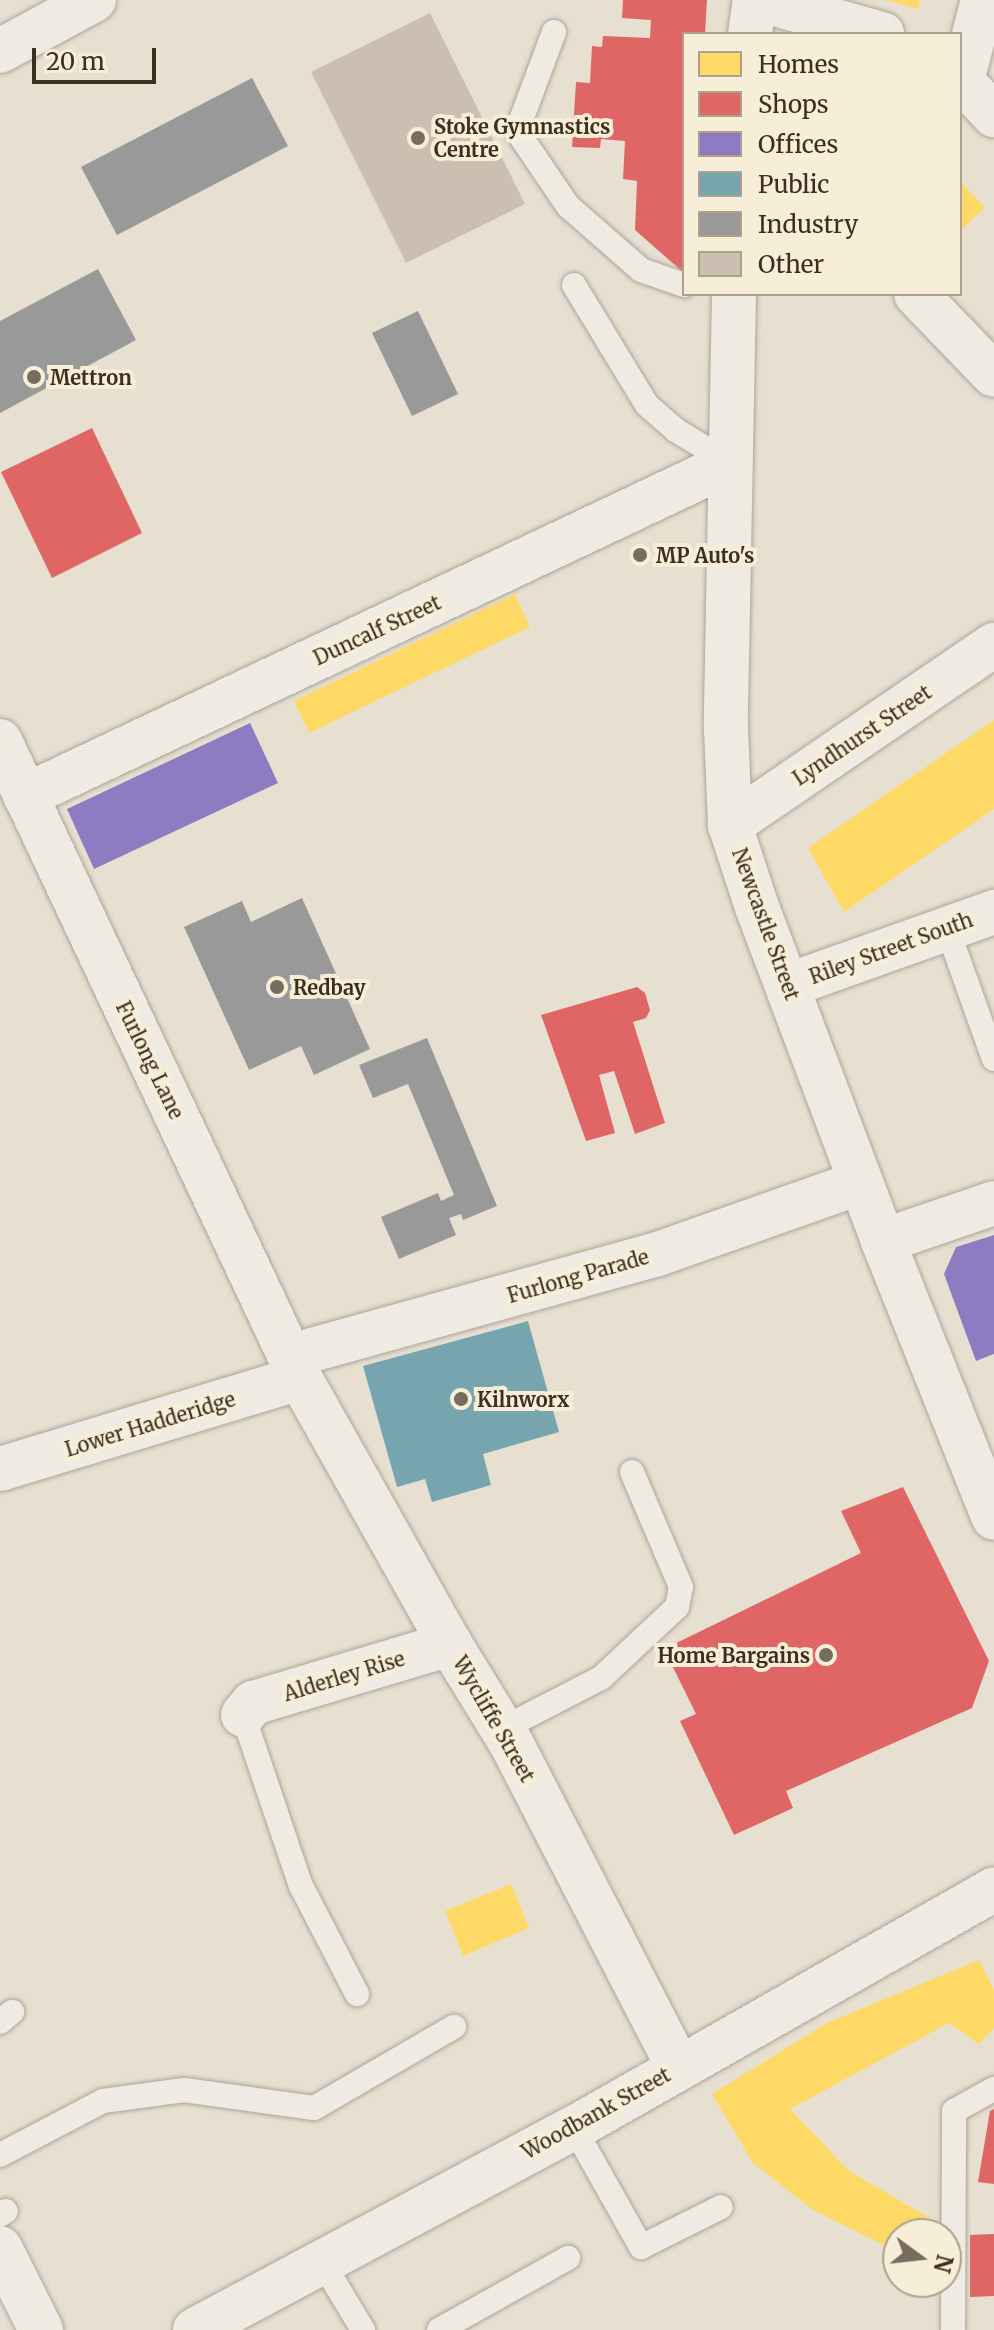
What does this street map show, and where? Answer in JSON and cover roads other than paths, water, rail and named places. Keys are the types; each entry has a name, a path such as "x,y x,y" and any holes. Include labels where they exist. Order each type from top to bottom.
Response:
{"street":[{"path":"0,51 94,0"},
{"path":"750,32 755,0"},
{"path":"761,0 875,32"},
{"path":"962,76 983,0"},
{"path":"962,81 994,115"},
{"name":"Newcastle Street","path":"727,296 730,463 726,728 730,825 757,907 789,985 883,1241 994,1518"},
{"path":"918,296 994,375"},
{"name":"Duncalf Street","path":"25,796 730,463"},
{"name":"Lyndhurst Street","path":"730,825 994,645"},
{"name":"Furlong Lane","path":"0,741 295,1367"},
{"name":"Riley Street South","path":"789,985 994,912"},
{"name":"Furlong Parade","path":"295,1367 658,1254 861,1182"},
{"path":"883,1241 994,1203"},
{"name":"Lower Hadderidge","path":"0,1469 295,1367"},
{"name":"Wycliffe Street","path":"295,1367 450,1644 502,1729 678,2067"},
{"name":"Alderley Rise","path":"243,1715 253,1703 450,1644"},
{"name":"Woodbank Street","path":"195,2330 321,2260 574,2128 994,1889"},
{"path":"2,2225 41,2330"}],"lane":[{"path":"554,32 517,131 568,206 641,270 682,284"},
{"path":"574,285 647,405 677,431 730,463"},
{"path":"935,933 993,1056"},
{"path":"502,1729 601,1678 677,1607 681,1587 632,1472"},
{"path":"243,1715 301,1886 357,1994"},
{"path":"0,2155 103,2101 184,2090 314,2108 454,2027"},
{"path":"953,2330 954,2111 994,2089"},
{"path":"574,2128 641,2247 721,2207"},
{"path":"439,2330 478,2321 568,2258"},
{"path":"321,2260 363,2330"}],"place":[{"name":"Stoke Gymnastics Centre","path":"418,138"},
{"name":"Mettron","path":"34,377"},
{"name":"MP Auto's","path":"640,555"},
{"name":"Redbay","path":"277,987"},
{"name":"Kilnworx","path":"461,1399"},
{"name":"Home Bargains","path":"826,1655"}]}
